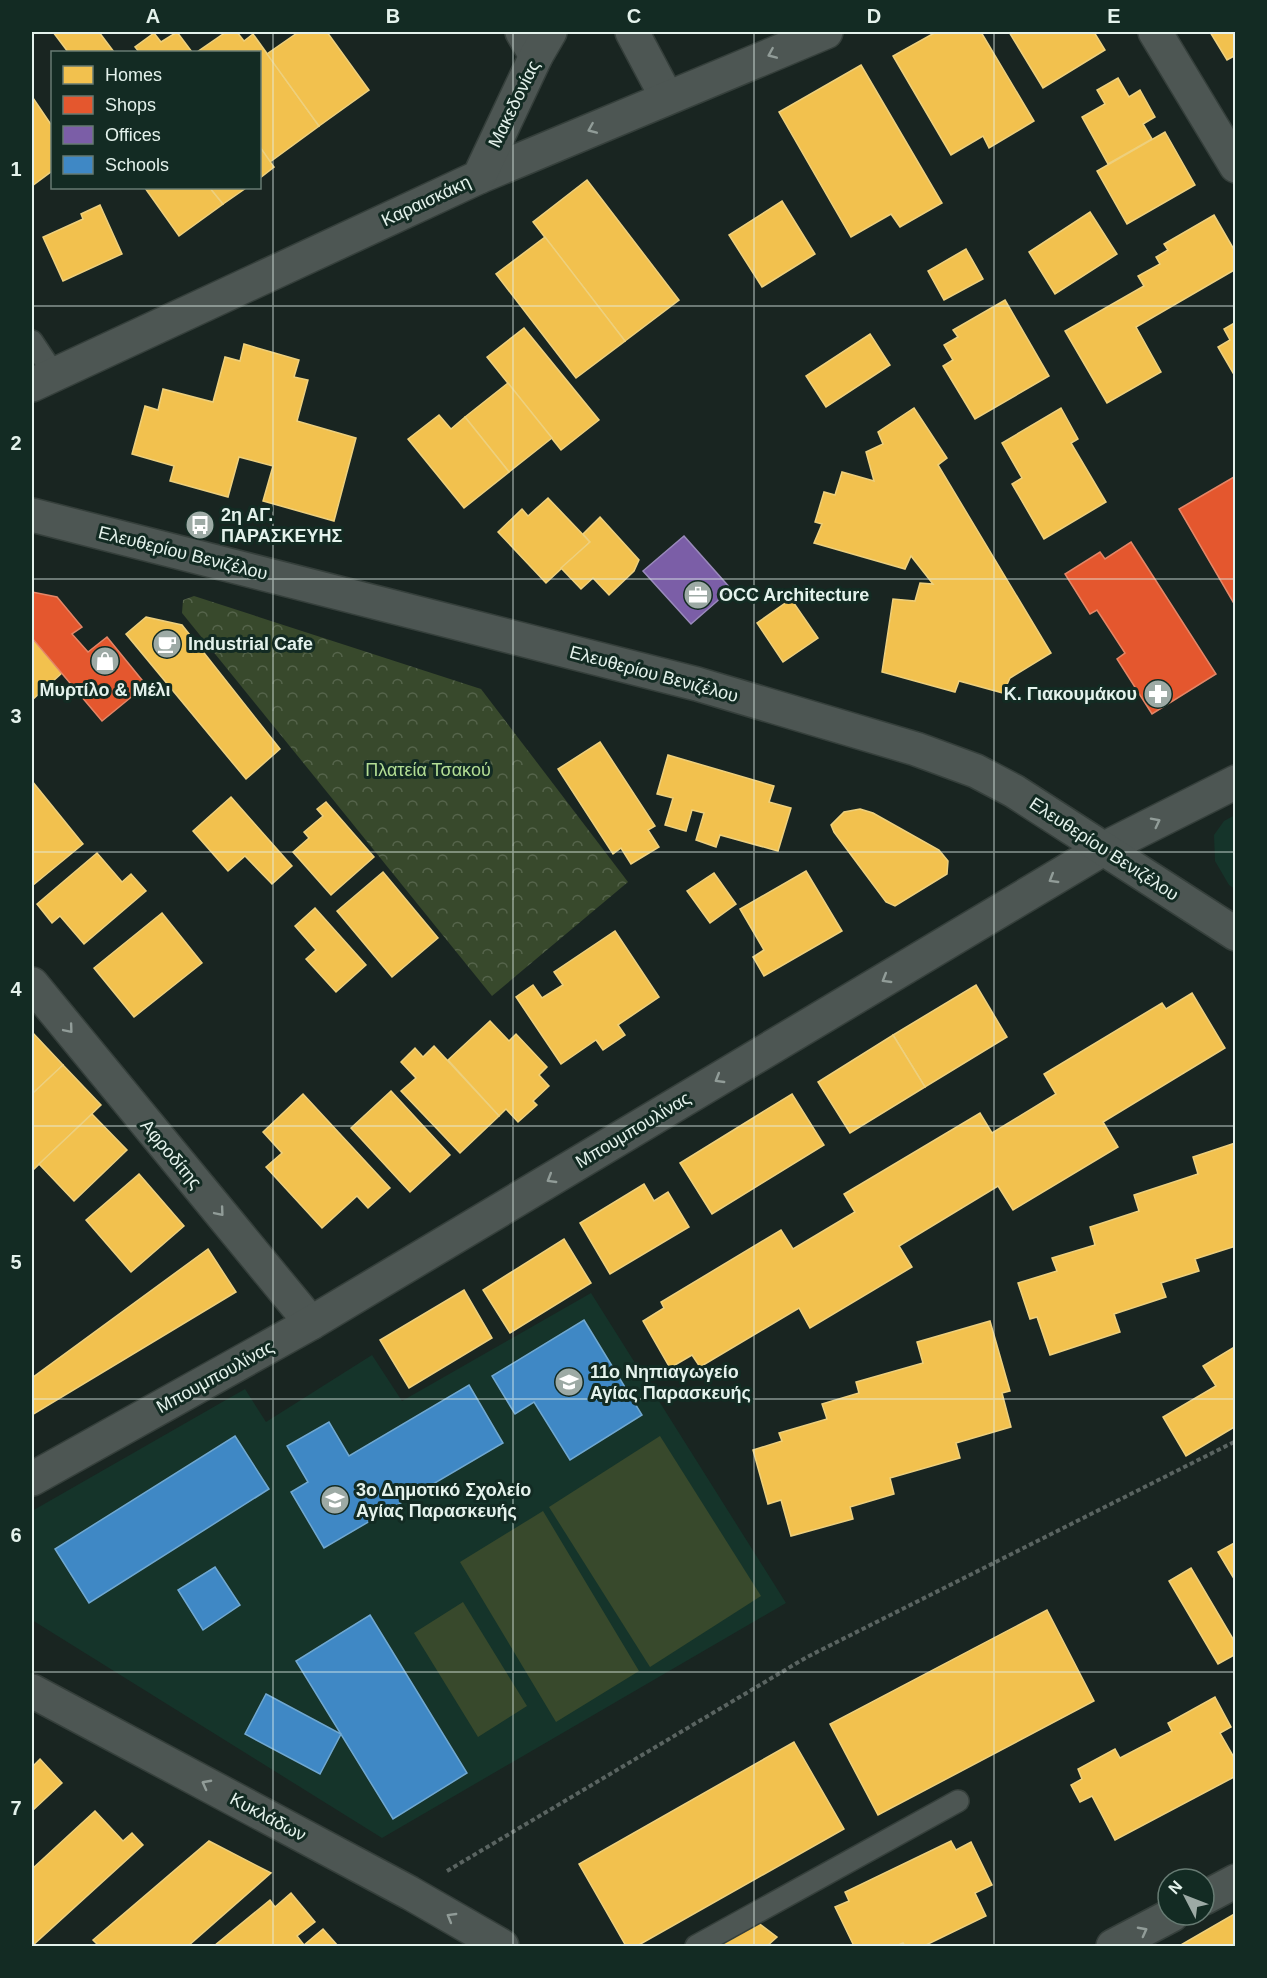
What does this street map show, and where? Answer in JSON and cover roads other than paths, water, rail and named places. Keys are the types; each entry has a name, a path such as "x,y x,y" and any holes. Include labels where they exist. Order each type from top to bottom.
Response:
{"street":[{"path":"632,32 667,98"},
{"name":"Καραισκάκη","path":"43,380 479,177 826,32"},
{"path":"1155,32 1236,166"},
{"name":"Μακεδονίας","path":"479,177 536,40"},
{"name":"Ελευθερίου Βενιζέλου","path":"32,515 697,684 916,748 976,771 1014,791 1236,934"},
{"name":"Μπουμπουλίνας","path":"32,1479 311,1323 1103,849 1236,782"},
{"name":"Αφροδίτης","path":"32,984 311,1323"},
{"name":"Κυκλάδων","path":"32,1691 410,1893 502,1947"},
{"path":"1216,1892 1236,1881"},
{"path":"1113,1947 1156,1924"}],"lane":[{"path":"32,341 43,380"},
{"path":"696,1947 958,1801"}],"place":[{"name":"2η ΑΓ. ΠΑΡΑΣΚΕΥΗΣ","path":"200,525"},
{"name":"OCC Architecture","path":"698,595"},
{"name":"Industrial Cafe","path":"167,644"},
{"name":"Μυρτίλο & Μέλι","path":"105,661"},
{"name":"Κ. Γιακουμάκου","path":"1158,694"},
{"name":"11ο Νηπιαγωγείο Αγίας Παρασκευής","path":"569,1382"},
{"name":"3ο Δημοτικό Σχολείο Αγίας Παρασκευής","path":"335,1500"}],"park label":[{"name":"Πλατεία Τσακού","path":"428,770"}]}
